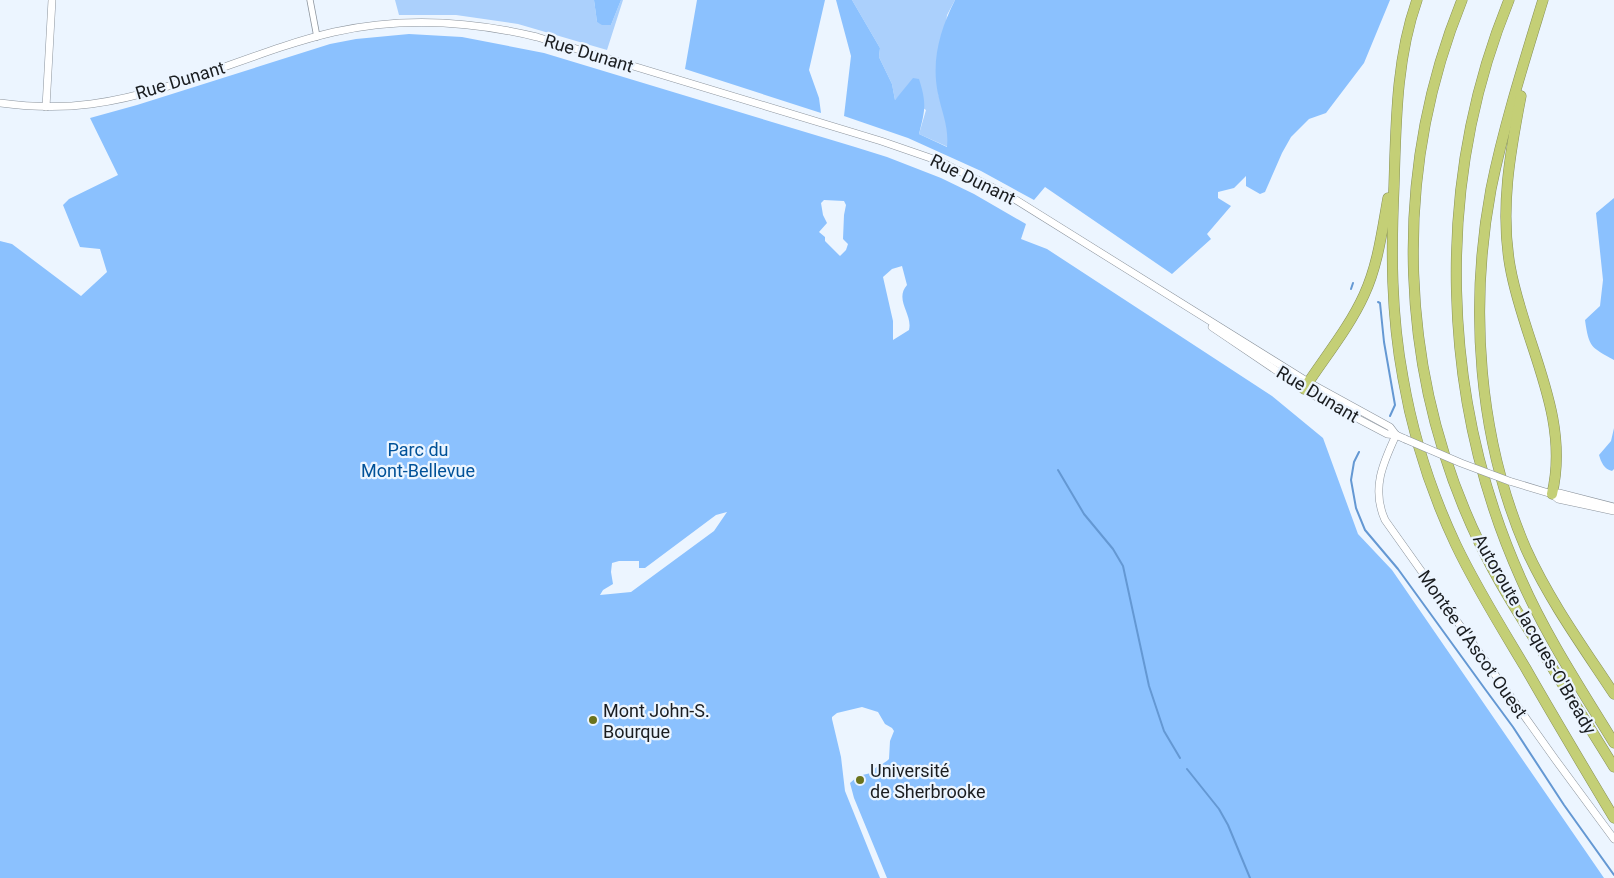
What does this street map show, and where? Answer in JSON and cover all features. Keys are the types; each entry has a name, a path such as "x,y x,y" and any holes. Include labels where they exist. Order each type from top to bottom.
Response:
{"highway":[{"path":"1417,0 1408,27 1401,63 1394,170 1392,260 1396,333 1410,412 1428,474 1446,523 1474,579 1614,818"},
{"name":"Autoroute Jacques-O'Bready","path":"1462,0 1446,42 1434,83 1423,133 1417,176 1413,234 1413,278 1424,377 1449,468 1462,504 1480,544 1515,608 1614,767"},
{"name":"Autoroute Jacques-O'Bready","path":"1509,0 1480,86 1461,192 1456,287 1465,387 1472,430 1487,486 1518,572 1553,643 1614,743"},
{"path":"1543,0 1499,154 1487,216 1480,296 1484,388 1490,427 1501,474 1526,548 1552,598 1614,694"},
{"path":"1535,28 1509,162 1506,227 1508,257 1517,297 1545,386 1554,423 1558,460 1552,494"},
{"path":"1306,385 1353,315 1368,286 1376,259 1394,170"}],"street":[{"path":"46,106 52,0"},
{"path":"310,0 317,37"},
{"name":"Rue Dunant","path":"0,103 46,106 92,104 136,94 317,37 357,28 436,23 498,29 537,37 881,140 939,162 985,183 1023,204 1306,385 1390,427 1396,435 1461,463 1552,494 1558,499 1614,512"},
{"name":"Montée d'Ascot Ouest","path":"1396,435 1382,467 1378,484 1379,499 1385,520 1614,839"},
{"name":"Rue Dunant","path":"1552,494 1559,493 1614,507"}],"shaded area":[{"path":"395,0 594,0 597,22 611,25 621,0 623,0 607,50 518,24 456,15 399,15"},
{"path":"852,0 955,0 947,15 938,93 948,127 948,147 919,134 926,110 902,93 895,100 892,84 879,57 880,48"}],"green space":[{"path":"594,0 621,0 611,25 602,25 597,22"},
{"path":"697,0 825,0 809,70 819,98 821,113 685,69"},
{"path":"836,0 852,0 880,48 879,57 892,84 895,100 913,78 919,79 924,107 919,134 947,147 946,126 936,81 936,57 941,34 955,0 1390,0 1364,63 1326,113 1309,119 1291,137 1265,192 1260,194 1246,186 1246,176 1234,188 1218,192 1218,198 1231,206 1207,234 1211,239 1172,274 1045,187 1034,200 981,171 908,138 844,116 851,56"},
{"name":"Parc du Mont-Bellevue","path":"409,34 462,37 544,53 887,157 941,178 974,194 1026,224 1021,239 1047,249 1272,396 1323,438 1358,534 1392,570 1604,878 887,878 854,798 850,783 858,776 871,773 889,759 890,741 894,731 885,724 878,712 862,707 837,713 832,719 841,757 845,791 880,878 0,878 0,241 12,244 81,296 107,272 100,249 80,247 63,205 69,199 118,175 90,118 330,44 356,39","holes":["824,200 844,201 846,205 843,239 848,244 846,250 840,256 819,232 827,223 823,215 821,203","902,266 907,285 902,296 910,324 909,330 893,340 893,321 883,277 892,269","727,512 714,531 631,592 600,595 603,590 613,584 612,563 639,561 639,568 645,568 716,515"]},
{"path":"1614,198 1614,360 1592,346 1585,320 1600,306 1603,280 1596,213"},
{"path":"1614,428 1614,469 1612,471 1605,467 1599,455 1611,441"}],"waterway":[{"path":"1351,289 1353,283"},
{"path":"1378,302 1380,303 1384,342 1395,405 1390,416"},
{"path":"1359,452 1354,462 1351,480 1356,508 1365,530 1398,569 1513,727 1564,805 1614,875"},
{"path":"1058,470 1084,514 1113,549 1123,566 1149,686 1164,731 1180,758"},
{"path":"1187,769 1219,809 1228,825 1250,878"}],"place":[{"name":"Mont John-S. Bourque","path":"593,720"},
{"name":"Université de Sherbrooke","path":"860,780"}]}
